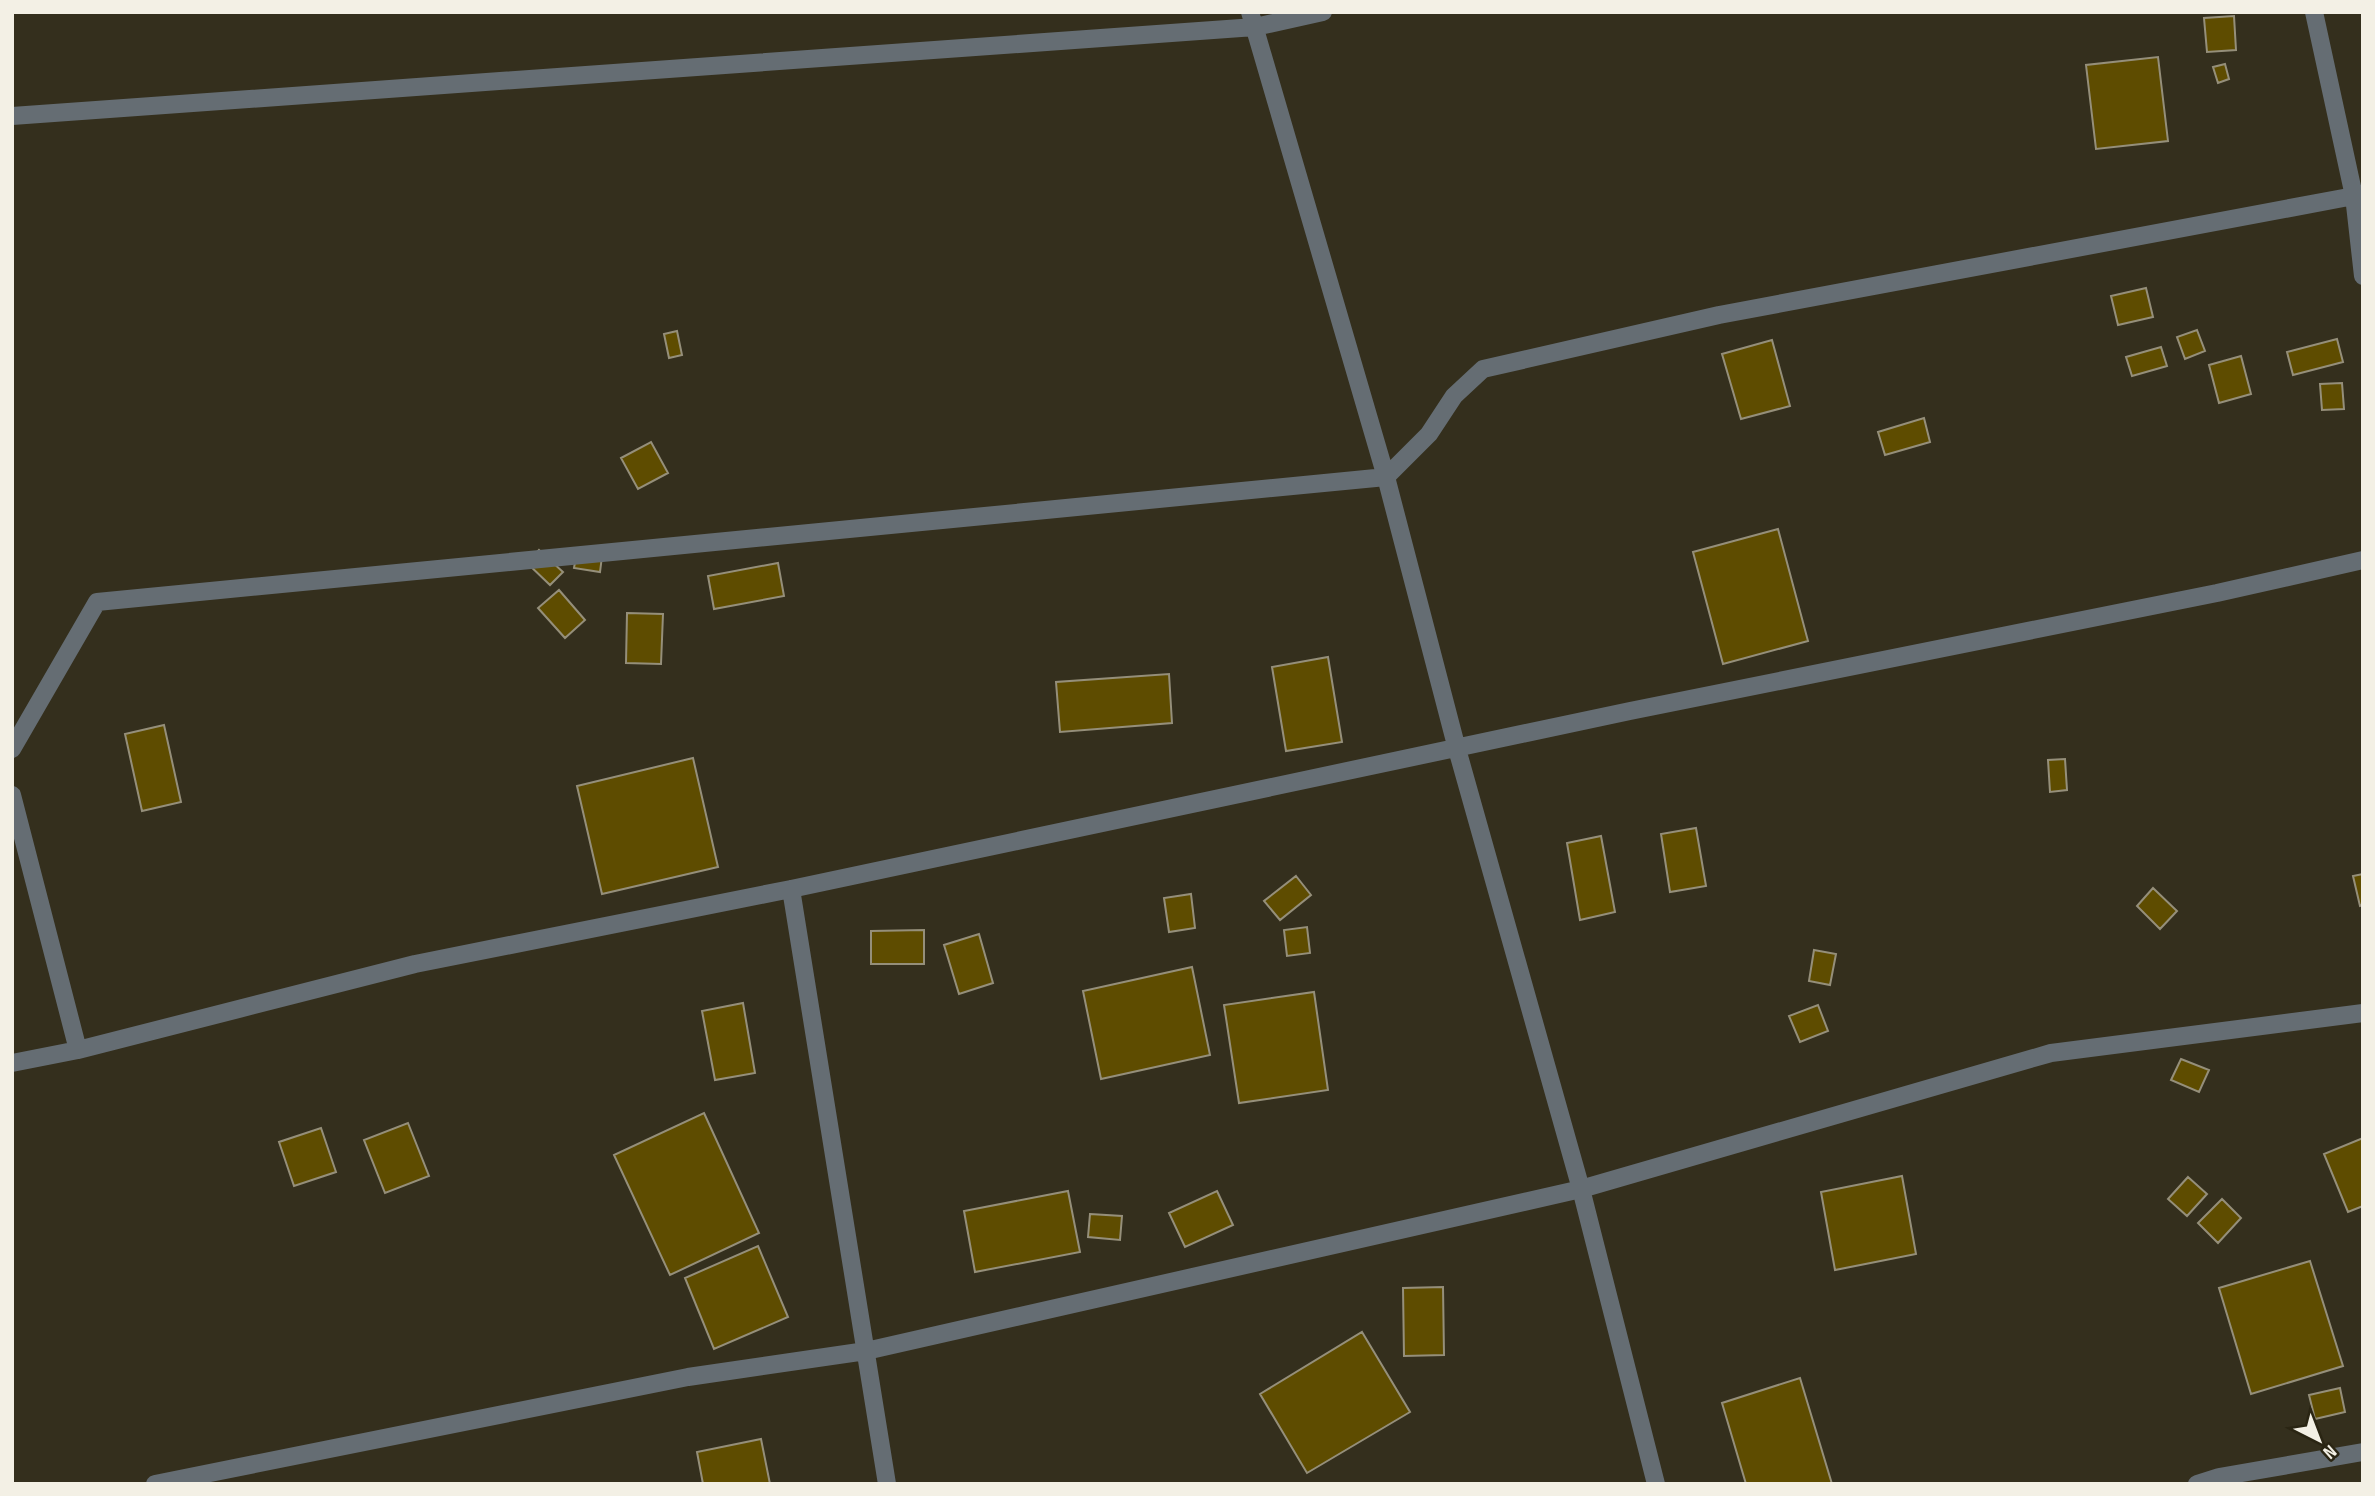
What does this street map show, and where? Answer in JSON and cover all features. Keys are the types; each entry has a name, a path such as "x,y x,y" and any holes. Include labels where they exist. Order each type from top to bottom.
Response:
{"street":[{"path":"12,116 1253,20 1323,12"},
{"path":"2314,12 2358,195 2363,276"},
{"path":"1253,20 1386,477 1457,749 1581,1189 1656,1484"},
{"path":"12,749 97,602 1386,477 1429,434 1454,396 1483,369 1719,315 2358,195"},
{"path":"12,1063 78,1050 415,964 791,889 1643,708 2217,593 2363,560"},
{"path":"12,795 78,1050"},
{"path":"791,889 887,1484"},
{"path":"155,1484 193,1480 688,1377 866,1352 1581,1189 2051,1053 2363,1013"},
{"path":"2197,1484 2363,1452"}],"building":[{"path":"2234,16 2236,50 2207,52 2204,18"},
{"path":"2158,57 2168,141 2096,149 2086,65"},
{"path":"2225,64 2229,79 2218,83 2213,67"},
{"path":"2146,288 2153,317 2118,325 2111,296"},
{"path":"2197,330 2205,351 2185,359 2177,337"},
{"path":"677,331 682,355 669,358 664,334"},
{"path":"2337,339 2343,362 2293,375 2287,352"},
{"path":"1772,340 1790,406 1741,419 1722,354"},
{"path":"2161,347 2167,366 2132,376 2126,357"},
{"path":"2241,356 2251,394 2219,403 2209,365"},
{"path":"2342,383 2344,409 2322,410 2320,384"},
{"path":"1924,418 1930,442 1885,455 1878,432"},
{"path":"651,442 668,473 638,489 621,458"},
{"path":"1778,529 1808,641 1723,664 1693,552"},
{"path":"539,550 563,572 550,585 527,563"},
{"path":"577,551 602,556 600,572 574,568"},
{"path":"778,563 784,596 714,609 708,576"},
{"path":"559,590 585,620 565,638 538,608"},
{"path":"627,613 663,614 661,664 626,663"},
{"path":"1328,657 1342,742 1286,751 1272,667"},
{"path":"1169,674 1172,723 1060,732 1056,682"},
{"path":"164,725 181,802 142,811 125,734"},
{"path":"693,758 718,867 602,894 577,786"},
{"path":"2065,759 2067,790 2050,792 2048,760"},
{"path":"1696,828 1706,886 1670,892 1661,834"},
{"path":"1601,836 1615,912 1580,920 1567,843"},
{"path":"2363,874 2363,905 2360,906 2353,876"},
{"path":"1296,876 1311,895 1280,920 1264,901"},
{"path":"2153,888 2177,911 2160,929 2137,906"},
{"path":"1191,894 1195,928 1169,932 1164,898"},
{"path":"1307,927 1310,953 1287,956 1284,930"},
{"path":"924,930 924,964 871,964 871,931"},
{"path":"979,934 993,983 959,994 944,945"},
{"path":"1814,950 1836,954 1830,985 1809,981"},
{"path":"1192,967 1210,1055 1101,1079 1083,991"},
{"path":"1314,992 1328,1090 1239,1103 1224,1005"},
{"path":"743,1003 755,1073 715,1080 702,1011"},
{"path":"1818,1005 1828,1031 1800,1042 1789,1016"},
{"path":"2181,1059 2209,1070 2199,1092 2171,1080"},
{"path":"704,1113 759,1233 670,1275 614,1155"},
{"path":"408,1123 429,1176 385,1193 364,1140"},
{"path":"321,1128 336,1172 294,1186 279,1142"},
{"path":"2363,1138 2363,1206 2348,1212 2324,1154"},
{"path":"1902,1176 1916,1254 1835,1270 1821,1192"},
{"path":"2188,1177 2207,1194 2187,1216 2168,1199"},
{"path":"1068,1191 1080,1252 975,1272 964,1211"},
{"path":"1217,1191 1233,1225 1185,1247 1169,1213"},
{"path":"2222,1199 2241,1218 2218,1243 2198,1223"},
{"path":"1090,1214 1122,1216 1120,1240 1088,1237"},
{"path":"758,1246 788,1317 714,1349 685,1278"},
{"path":"2310,1261 2343,1366 2251,1394 2219,1288"},
{"path":"1443,1287 1444,1355 1404,1356 1403,1288"},
{"path":"1362,1332 1410,1412 1307,1473 1260,1394"},
{"path":"1800,1378 1832,1484 1746,1484 1722,1403"},
{"path":"2340,1388 2345,1412 2315,1419 2309,1395"},
{"path":"761,1439 770,1484 703,1484 697,1452"}]}
